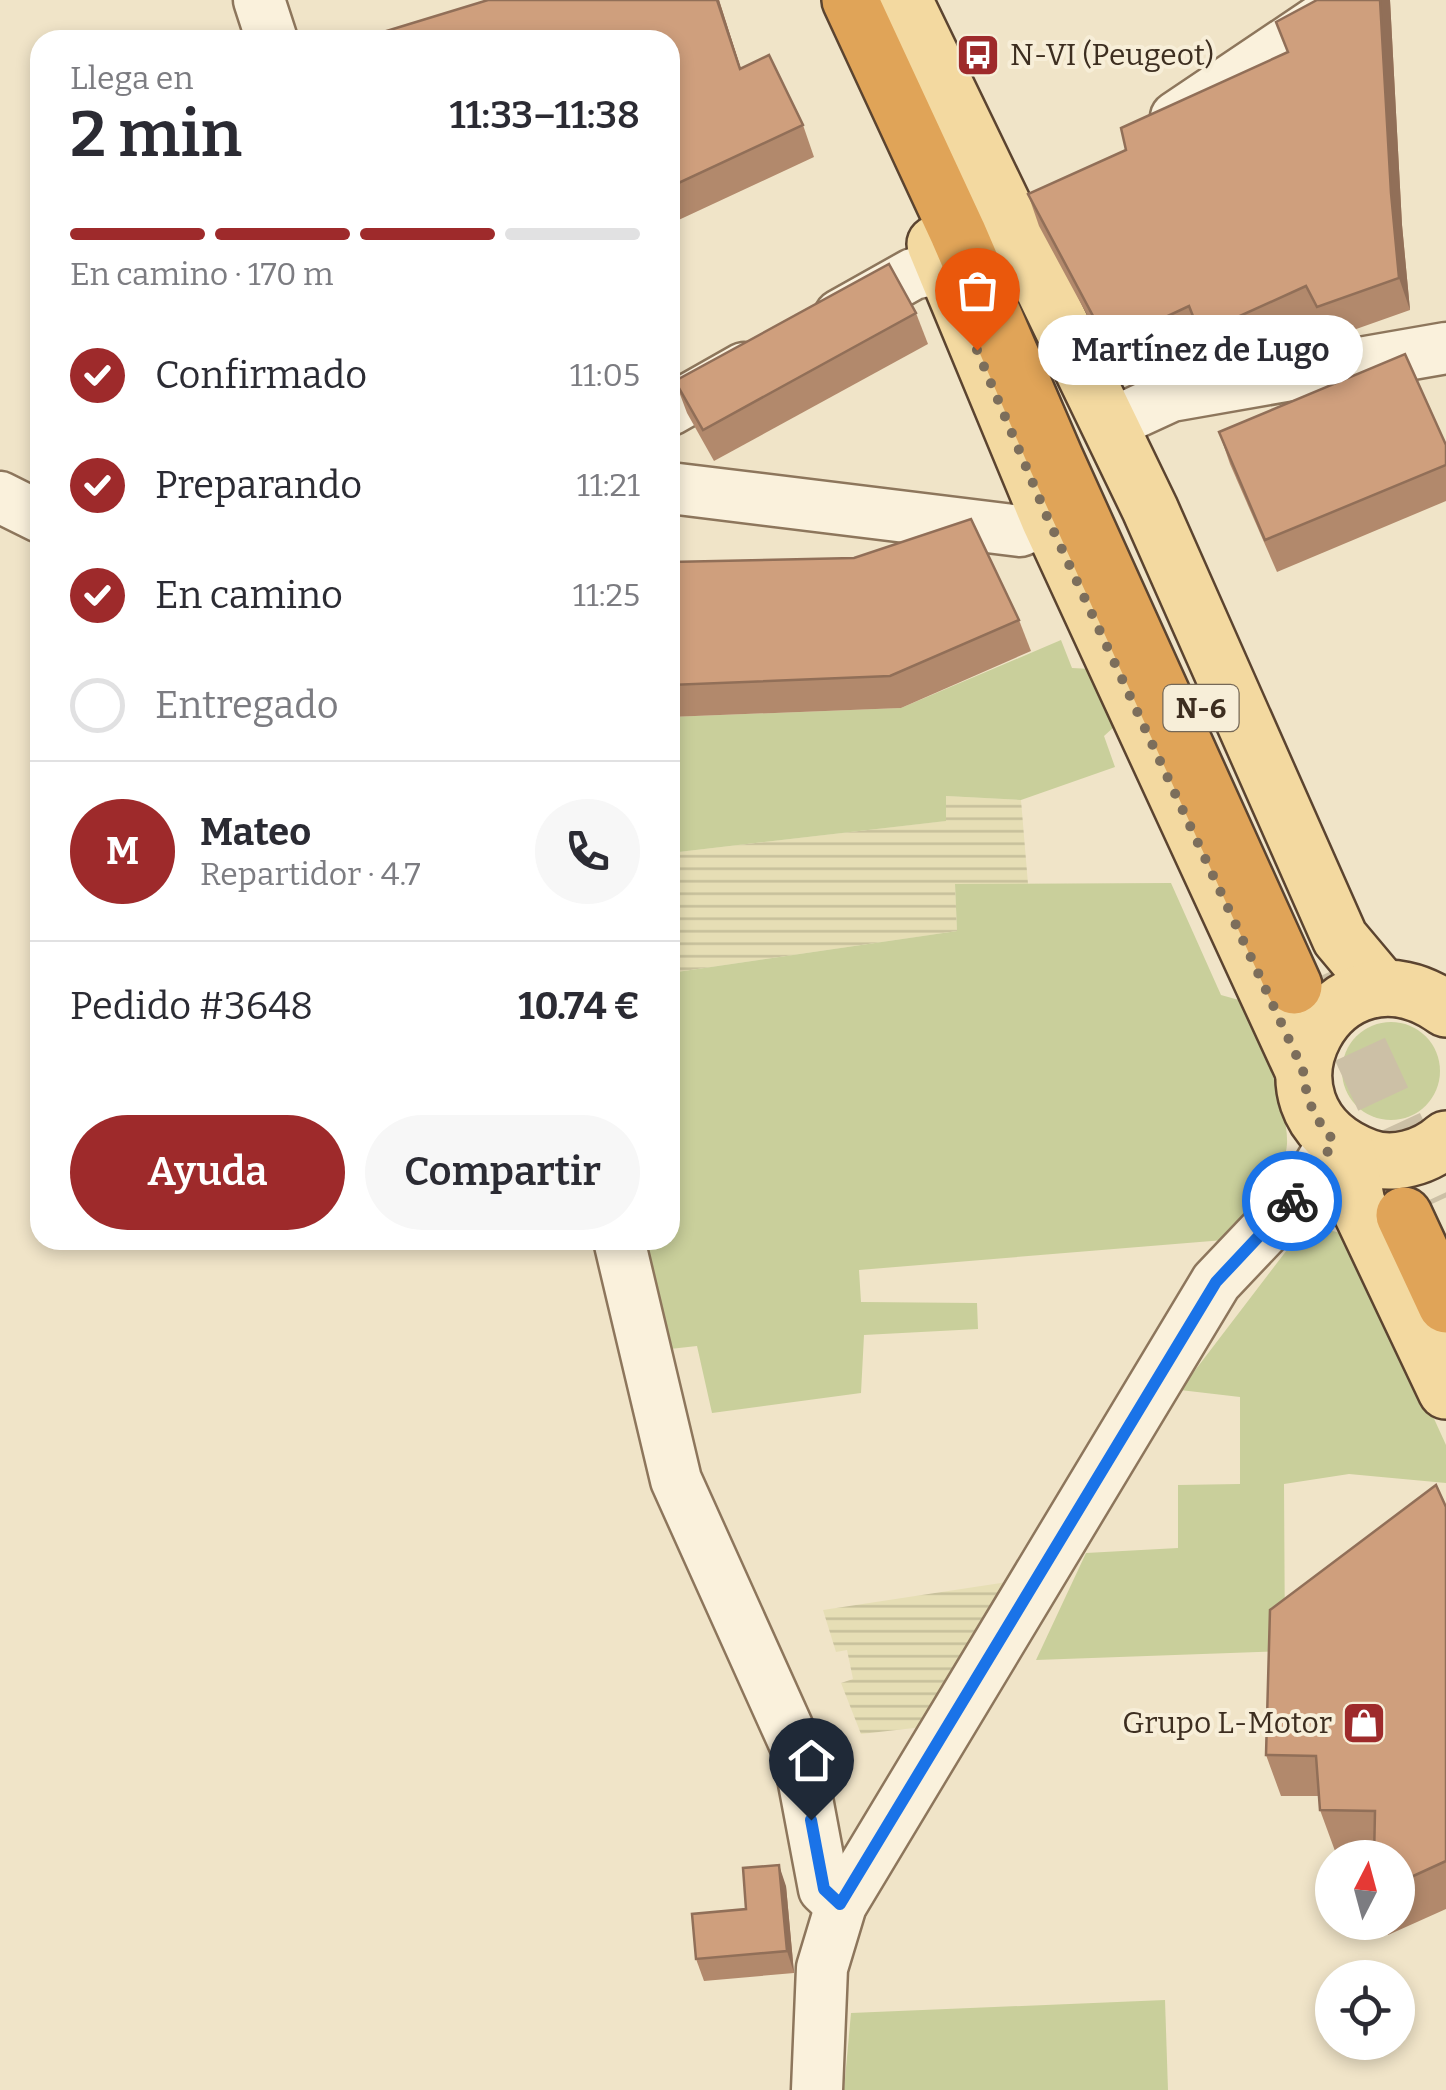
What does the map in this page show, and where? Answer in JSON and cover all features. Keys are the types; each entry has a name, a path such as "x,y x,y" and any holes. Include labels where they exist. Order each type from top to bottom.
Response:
{"highway":[{"name":"N-6","path":"850,0 958,232 1055,458 1310,979 892,0"},
{"path":"1427,1218 1446,1306"}],"main road":[{"path":"838,0 1048,519 1303,1070"},
{"path":"904,0 1032,209 1108,424 1150,509 1340,938 1347,950 1426,996"},
{"path":"1426,996 1358,994 1336,1006 1313,1035 1303,1070 1305,1096 1316,1121 1340,1145 1375,1160 1406,1160 1435,1149 1446,1139"},
{"path":"1340,1145 1357,1203 1446,1391"}],"street":[{"path":"259,0 269,30"},
{"path":"1134,147 1350,0"},
{"path":"680,404 913,274 944,266"},
{"path":"1108,424 1172,396 1446,348"},
{"path":"680,489 1020,531 1048,519"},
{"path":"0,496 30,512"},
{"path":"817,2090 822,1968 840,1904 1216,1282 1308,1185 1340,1145"},
{"path":"620,1250 676,1480 798,1752 824,1889 840,1904"}],"shaded area":[{"path":"945,796 1021,800 1028,884 955,885 957,931 680,972 680,852 945,821"},
{"path":"1014,1581 923,1727 861,1734 841,1683 853,1679 847,1650 836,1652 823,1610"}],"green space":[{"path":"1061,640 1072,668 1091,669 1115,726 1104,736 1115,767 1021,800 946,796 946,821 680,852 680,717 901,708"},
{"path":"1171,883 1221,995 1246,1002 1283,1112 1285,1157 1272,1183 1224,1240 859,1270 861,1302 977,1303 978,1329 864,1335 861,1393 712,1413 697,1346 661,1350 641,1250 680,1250 680,972 957,931 955,884"},
{"path":"1391,1022 1410,1026 1426,1036 1436,1052 1440,1071 1436,1090 1426,1106 1410,1116 1391,1120 1372,1116 1356,1106 1346,1090 1342,1071 1346,1052 1356,1036 1372,1026"},
{"path":"1306,1225 1337,1232 1357,1249 1446,1445 1446,1483 1349,1474 1284,1484 1285,1651 1036,1660 1086,1553 1178,1548 1178,1485 1240,1484 1240,1397 1180,1390"},
{"path":"1165,2000 1168,2090 844,2090 851,2013"}],"building":[{"path":"488,0 717,0 740,69 769,55 803,125 680,182 680,30 390,30"},
{"path":"1317,0 1380,0 1399,278 1317,307 1306,286 1200,334 1189,306 1108,344 1028,194 1126,150 1121,128 1288,52 1276,22"},
{"path":"889,264 916,313 703,430 680,390 680,378"},
{"path":"1405,354 1446,445 1446,465 1265,540 1219,432"},
{"path":"971,519 1019,620 890,676 680,685 680,562 854,558"},
{"name":"Grupo L-Motor","path":"1436,1485 1446,1507 1446,1861 1415,1875 1415,1840 1374,1840 1375,1811 1320,1810 1316,1756 1266,1755 1270,1610"},
{"path":"779,1865 787,1951 696,1959 692,1914 746,1909 743,1868"}],"tunnel":[{"path":"1325,974 1432,1204"}],"way so far":[{"path":"977,350 1048,519 1303,1070 1305,1096 1316,1121 1334,1141 1308,1185 1292,1201"}],"place":[{"name":"N-VI (Peugeot)","path":"978,55"},
{"name":"Martínez de Lugo","path":"977,350"},
{"name":"Grupo L-Motor","path":"1364,1723"}],"route":[{"path":"811,1820 824,1889 840,1904 1216,1282 1292,1201"}]}
